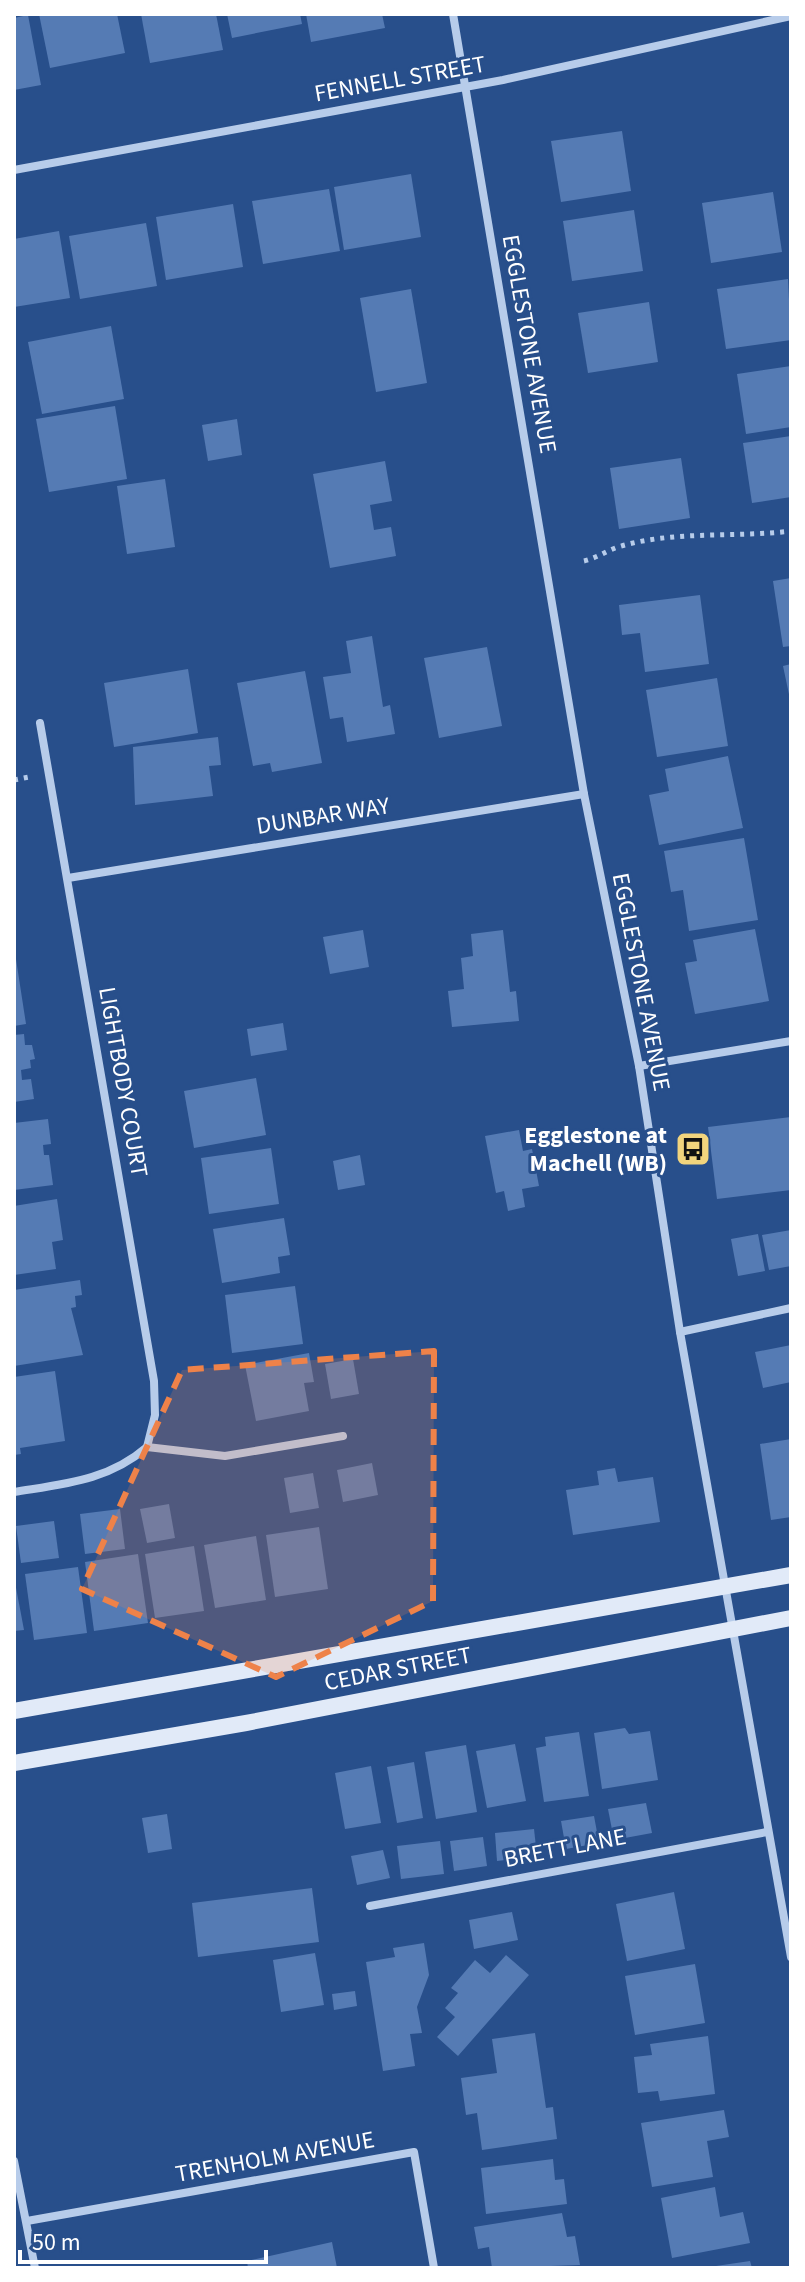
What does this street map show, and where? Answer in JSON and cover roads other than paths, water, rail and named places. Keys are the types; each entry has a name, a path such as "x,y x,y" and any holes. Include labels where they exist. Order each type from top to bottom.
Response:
{"main road":[{"name":"CEDAR STREET","path":"14,1711 791,1575"},
{"name":"CEDAR STREET","path":"14,1763 246,1723 791,1618"}],"street":[{"name":"EGGLESTONE AVENUE","path":"453,14 584,794 639,1066 680,1332 791,1957"},
{"name":"FENNELL STREET","path":"14,170 465,86 791,16"},
{"name":"LIGHTBODY COURT","path":"40,723 154,1381 155,1415 147,1447"},
{"name":"DUNBAR WAY","path":"68,878 584,794"},
{"path":"639,1066 791,1041"},
{"path":"680,1332 791,1308"},
{"path":"14,1492 100,1477 128,1464 147,1447 225,1456 343,1436"},
{"name":"BRETT LANE","path":"370,1906 767,1832"},
{"name":"TRENHOLM AVENUE","path":"27,2221 414,2152 434,2268"},
{"path":"14,2161 35,2268"}],"place":[{"name":"Egglestone at Machell (WB)","path":"693,1149"}]}
